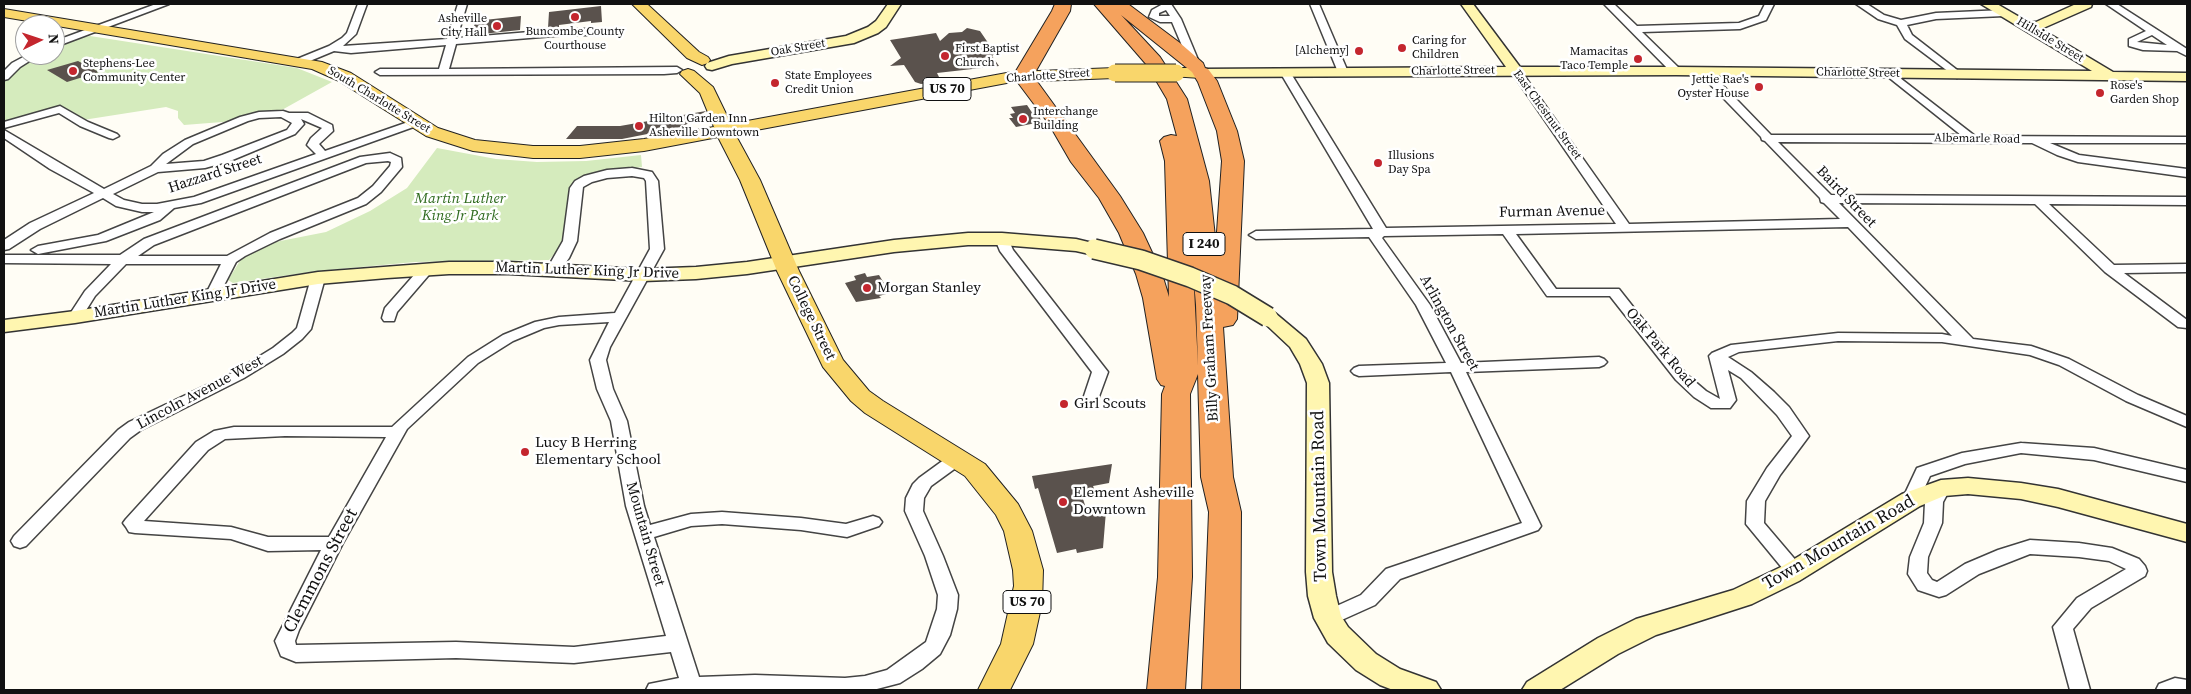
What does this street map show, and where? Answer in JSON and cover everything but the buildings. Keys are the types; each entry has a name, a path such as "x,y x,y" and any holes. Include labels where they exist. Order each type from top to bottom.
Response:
{"highway":[{"path":"1063,4 1061,11 1023,76 1058,123 1078,157 1120,214 1149,274 1156,298 1170,376 1176,394"},
{"name":"Billy Graham Freeway","path":"1087,4 1141,63 1152,82 1160,100 1176,161 1184,309 1184,374 1176,394 1178,449 1175,568 1166,690"},
{"name":"Billy Graham Freeway","path":"1102,4 1160,70 1176,99 1190,140 1201,208 1209,304 1217,477 1225,512 1221,690"},
{"path":"1118,4 1174,47 1191,71 1207,81 1227,131 1233,161 1223,351 1224,410 1228,466 1228,492 1225,512"}],"main road":[{"name":"College Street","path":"626,4 663,34 707,64 709,78 717,89 726,121 785,262 820,339 843,378 860,396 874,407 975,470 1008,511 1018,531 1028,570 1029,586 1024,623 1017,644 994,690"},
{"name":"College Street","path":"639,4 681,57 682,69 707,91 726,121"},
{"name":"Oak Street","path":"707,64 849,40 881,24 894,4"},
{"name":"East Chestnut Street","path":"1467,4 1515,70"},
{"name":"Hillside Street","path":"1988,4 2111,77"},
{"path":"2027,26 2038,26 2086,4"},
{"name":"South Charlotte Street","path":"4,13 316,65 344,77 432,132 452,140 486,147 533,152 580,152 622,148 726,121"},
{"path":"682,69 707,64"},
{"name":"Charlotte Street","path":"726,121 796,117 1023,76 1115,73 1515,70 2187,77"},
{"name":"Martin Luther King Jr Drive","path":"4,326 76,317 318,278 427,269 554,269 643,275 696,273 937,241 1002,239 1076,245 1148,262 1198,280 1232,295 1268,317 1299,343"},
{"name":"Town Mountain Road","path":"1299,343 1311,364 1318,383 1319,572 1322,596 1328,618 1338,635 1366,662 1390,677 1426,690"},
{"name":"Town Mountain Road","path":"1537,690 1608,646 1646,627 1742,597 1796,570 1911,500 1941,489 1968,486 2021,491 2058,498 2187,533"}],"street":[{"path":"65,40 164,4"},
{"path":"301,61 333,48 350,34 362,4"},
{"path":"443,72 462,4"},
{"path":"1176,19 1154,17 1155,12 1167,4 1176,19 1191,71"},
{"path":"1314,4 1343,72"},
{"path":"1609,4 1676,71"},
{"path":"1635,29 1740,26 1763,18 1769,4"},
{"path":"1862,4 1881,17 1901,23 1936,16 2004,13"},
{"path":"2111,4 2183,50"},
{"path":"1901,23 1908,37 1957,75"},
{"path":"2153,31 2132,41 2132,44 2143,47 2183,50"},
{"path":"333,48 351,50 566,32 596,32"},
{"path":"4,77 16,65"},
{"path":"380,72 664,72 682,69"},
{"name":"East Chestnut Street","path":"1515,70 1625,227"},
{"name":"Baird Street","path":"1703,71 1825,199 1968,343"},
{"name":"Arlington Street","path":"1285,72 1382,232 1375,237 1423,305 1456,367 1532,526 1393,574 1379,586 1368,600 1328,618"},
{"path":"1891,74 1971,138"},
{"path":"4,125 60,109 84,124 114,136"},
{"path":"4,246 35,226 156,168 181,147 210,131 259,115 283,114 298,121 296,128 291,132 205,164 156,168"},
{"path":"290,116 304,115 328,127 327,131 315,140 313,145 323,155"},
{"name":"Hazzard Street","path":"4,132 54,166 120,203 142,208 169,207 197,200 415,123"},
{"name":"Albemarle Road","path":"1766,138 2187,140"},
{"path":"2033,139 2061,153 2078,158 2187,173"},
{"path":"76,317 90,294 122,260 149,242 349,165 378,157 390,157 397,161 396,167 377,189 362,202 275,236 230,260 213,294"},
{"name":"Mountain Street","path":"554,269 570,241 578,186 588,179 627,172 642,172 648,175 652,181 657,249 598,360 605,389 619,421 628,473 643,534 691,684"},
{"path":"1825,199 2187,201"},
{"path":"2039,201 2110,270 2183,324 2187,324"},
{"path":"38,250 109,235 155,217 169,207"},
{"name":"Furman Avenue","path":"1256,235 1849,223"},
{"name":"Oak Park Road","path":"1507,230 1552,293 1614,292 1681,377 1700,394 1717,404 1724,404 1728,400 1717,356"},
{"path":"1002,239 1007,251 1100,372 1091,399"},
{"path":"4,258 230,260"},
{"path":"2110,270 2187,268"},
{"path":"389,318 390,311 427,269"},
{"name":"Lincoln Avenue West","path":"20,541 124,434 135,426 239,375 278,351 297,336 304,329 307,321 318,278"},
{"name":"Clemmons Street","path":"620,317 540,325 508,338 473,360 397,432 334,544 285,641 288,650 296,654 456,650 574,655 677,643"},
{"path":"1717,356 1736,348 1838,337 1942,338 2031,351 2045,355 2064,362 2132,398 2187,422"},
{"path":"1717,356 1746,376 1768,395 1783,411 1801,436 1773,472 1756,501 1755,524 1796,570"},
{"path":"1359,371 1599,362"},
{"path":"334,544 268,544 231,532 135,527 132,523 202,446 220,435 234,432 397,432"},
{"path":"1911,500 1923,472 1962,459 2021,448 2094,454 2187,476"},
{"path":"656,690 691,684 705,686 755,683 845,686 865,684 893,677 915,663 932,648 940,635 947,609 948,595 934,556 914,511 915,498 919,488 925,482 958,458"},
{"path":"1941,489 1934,502 1933,523 1919,557 1918,574 1925,585 1939,590 1972,569 2030,547 2079,550 2112,555 2132,564 2138,571 2084,603 2063,627 2080,690"},
{"path":"643,534 691,520 722,518 801,524 847,531 873,522"},
{"path":"2166,690 2175,686 2187,688"}],"green space":[{"path":"90,36 297,68 332,82 280,111 235,121 184,125 178,118 178,111 166,107 83,120 60,106 4,121 4,82 24,65 65,65 65,43 77,38"},
{"name":"Martin Luther King Jr Park","path":"437,148 496,159 537,162 586,161 641,155 642,167 581,178 571,186 569,214 564,238 558,250 549,260 415,262 318,271 233,283 228,280 243,256 265,244 326,232 370,211 407,188"}],"place":[{"name":"Buncombe County Courthouse","path":"575,17"},
{"name":"Asheville City Hall","path":"497,26"},
{"name":"Caring for Children","path":"1402,48"},
{"name":"[Alchemy]","path":"1359,51"},
{"name":"First Baptist Church","path":"945,56"},
{"name":"Mamacitas Taco Temple","path":"1638,59"},
{"name":"Stephens-Lee Community Center","path":"73,71"},
{"name":"State Employees Credit Union","path":"775,83"},
{"name":"Jettie Rae's Oyster House","path":"1759,87"},
{"name":"Rose's Garden Shop","path":"2100,93"},
{"name":"Interchange Building","path":"1023,119"},
{"name":"Hilton Garden Inn Asheville Downtown","path":"639,126"},
{"name":"Illusions Day Spa","path":"1378,163"},
{"name":"Morgan Stanley","path":"867,288"},
{"name":"Girl Scouts","path":"1064,404"},
{"name":"Lucy B Herring Elementary School","path":"525,452"},
{"name":"Element Asheville Downtown","path":"1063,502"}]}
